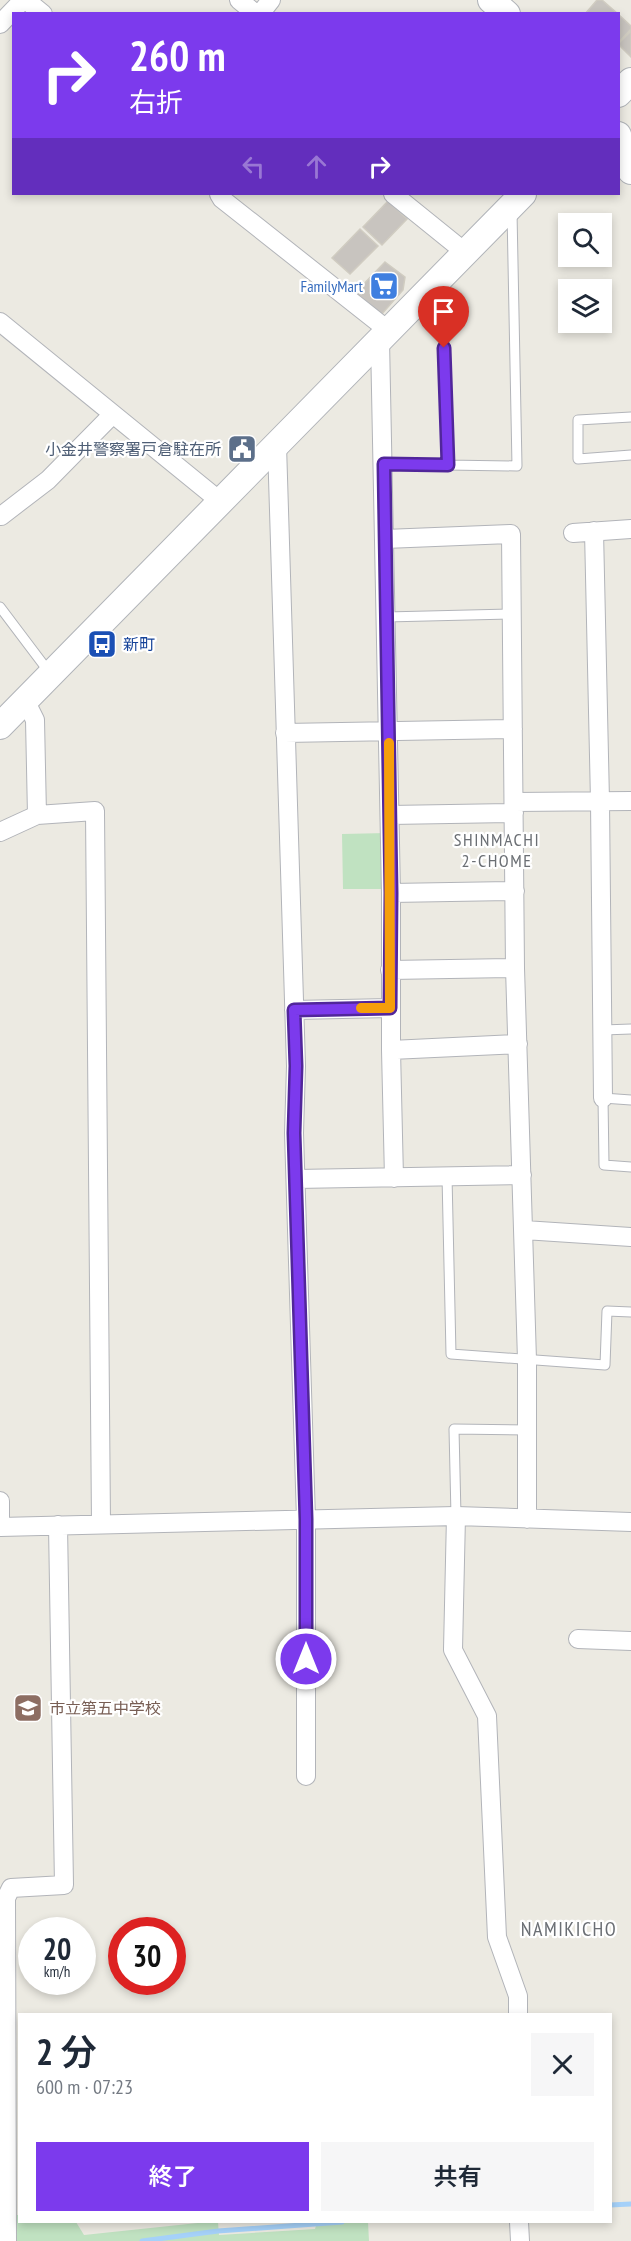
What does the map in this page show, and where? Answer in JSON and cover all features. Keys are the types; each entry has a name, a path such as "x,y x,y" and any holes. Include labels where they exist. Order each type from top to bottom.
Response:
{"street":[{"path":"12,12 25,0 40,12"},
{"path":"239,0 255,12"},
{"path":"260,12 271,0"},
{"path":"491,0 505,12"},
{"path":"0,24 12,12"},
{"path":"620,92 631,81"},
{"path":"620,141 631,171"},
{"path":"220,195 385,335"},
{"path":"403,196 466,253"},
{"path":"0,726 517,200"},
{"path":"0,322 221,502"},
{"path":"385,335 384,464 394,1178"},
{"path":"1,516 48,480 113,414"},
{"path":"277,445 306,1519 306,1776"},
{"path":"573,533 631,530"},
{"path":"594,531 603,1098"},
{"path":"385,539 511,534 515,968 529,1430 527,1519"},
{"path":"26,700 35,720 37,815"},
{"path":"285,733 513,729"},
{"path":"390,814 631,801"},
{"path":"0,832 37,815 95,811 101,1524"},
{"path":"391,893 515,891"},
{"path":"390,970 515,968"},
{"path":"294,1010 390,1008"},
{"path":"391,1050 518,1044"},
{"path":"296,1179 522,1175"},
{"path":"524,1230 631,1237"},
{"path":"0,1501 0,1527 456,1516 631,1522"},
{"path":"456,1516 453,1650 487,1716 497,1936 518,1996 518,2013"},
{"path":"7,2241 3,1899 11,1888 64,1885 58,1525"},
{"path":"578,1639 631,1641"},
{"path":"519,2223 520,2241"}],"lane":[{"path":"384,464 517,465 517,200"},
{"path":"441,278 448,465"},
{"path":"631,417 578,420 578,459 631,455"},
{"path":"0,607 51,674"},
{"path":"386,618 512,614"},
{"path":"603,1030 631,1029"},
{"path":"631,1100 603,1098 604,1165 631,1167"},
{"path":"447,1176 451,1354 605,1365 607,1311 631,1312"},
{"path":"456,1516 454,1429 529,1430"}],"green space":[{"path":"387,833 388,889 343,889 342,834"},
{"path":"18,2215 18,2223 77,2223 84,2235 198,2223 218,2223 219,2235 315,2229 317,2223 368,2223 369,2241 16,2241"}],"building":[{"path":"597,0 602,0 616,12 587,12"},
{"path":"620,16 631,26 620,41"},
{"path":"631,31 631,57 620,46 620,42"},
{"path":"388,201 407,219 382,245 363,227"},
{"path":"360,229 378,246 350,274 332,258"},
{"path":"385,262 405,277 403,290 381,315 356,292"}],"waterway":[{"path":"612,2205 631,2204"},
{"path":"142,2241 218,2231 328,2223"}],"slow traffic":[{"path":"361,1008 390,1008 389,743"}],"place":[{"name":"FamilyMart","path":"384,286"},
{"name":"小金井警察署戸倉駐在所","path":"242,449"},
{"name":"新町","path":"102,644"},
{"name":"市立第五中学校","path":"28,1708"}],"district":[{"name":"SHINMACHI 2-CHOME","path":"497,850"},
{"name":"NAMIKICHO","path":"569,1929"}],"route":[{"path":"306,1659 306,1519 294,1133 296,1066 294,1010 339,1011 342,1008 390,1008 391,893 384,464 448,465 444,348"}]}
